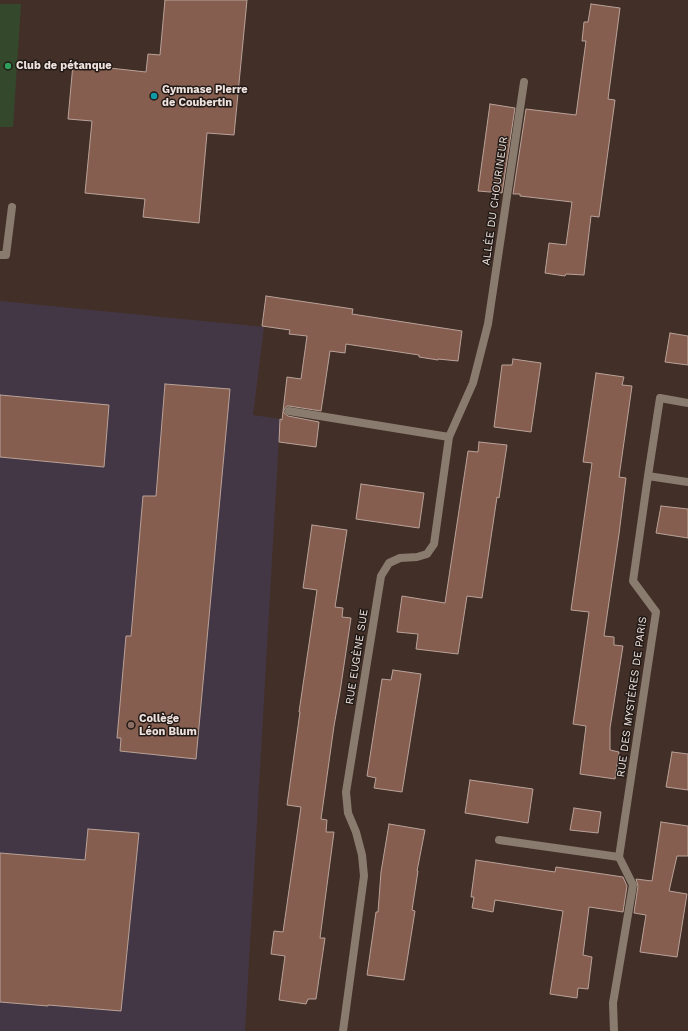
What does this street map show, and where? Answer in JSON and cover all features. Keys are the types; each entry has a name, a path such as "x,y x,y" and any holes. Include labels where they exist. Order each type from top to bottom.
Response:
{"street":[{"name":"ALLÉE DU CHOURINEUR","path":"488,324 524,82"},
{"path":"0,255 6,255 12,207"},
{"name":"RUE EUGÈNE SUE","path":"343,1031 364,876 362,855 356,832 348,813 346,792 381,576 389,563 400,558 417,557 427,554 434,544 449,437 473,383 488,324"},
{"name":"RUE DES MYSTÈRES DE PARIS","path":"619,857 656,612 633,581 648,476 660,398 688,403"},
{"path":"289,411 449,437"},
{"path":"648,476 688,482"},
{"path":"499,840 619,857 633,884 613,1003 614,1031"}],"shaded area":[{"name":"Collège Léon Blum","path":"0,301 264,327 253,415 280,419 245,1031 0,1031"}],"green space":[{"name":"Club de pétanque","path":"0,4 21,4 13,127 0,127"}],"building":[{"name":"Gymnase Pierre de Coubertin","path":"165,0 247,0 234,135 207,133 199,223 143,217 145,199 85,193 92,121 68,119 73,64 146,72 148,54 160,55"},
{"path":"591,4 620,8 608,99 615,100 599,217 591,216 584,275 566,274 565,276 545,273 549,243 566,245 572,202 513,194 526,109 576,115 586,41 582,41 584,22 588,22"},
{"path":"490,104 515,108 502,193 478,191"},
{"path":"266,296 353,309 352,314 462,331 458,361 438,360 419,357 419,355 346,344 345,353 330,351 321,411 289,406 287,406 284,410 284,413 288,416 319,422 316,447 279,442 280,419 282,420 287,377 301,379 307,336 289,334 290,330 262,326"},
{"path":"670,333 688,336 688,365 665,362"},
{"path":"513,359 541,363 531,432 494,427 502,365 512,365"},
{"path":"596,373 624,377 622,385 632,386 619,477 626,478 604,636 614,637 614,645 623,646 610,728 610,750 619,752 615,779 580,774 586,726 573,724 589,612 571,610 592,463 583,462"},
{"path":"165,384 230,389 196,759 120,751 121,738 117,738 126,636 131,636 143,496 156,496"},
{"path":"0,395 109,405 104,467 0,457"},
{"path":"479,442 507,445 499,498 497,497 482,598 467,596 458,654 416,649 418,634 397,632 402,596 445,603 468,451 478,452"},
{"path":"361,484 424,493 419,528 356,519"},
{"path":"661,506 688,509 688,538 656,533"},
{"path":"312,525 347,530 335,607 343,608 342,617 351,618 321,819 327,820 326,832 334,832 320,938 325,938 316,999 308,999 306,1004 279,1000 285,956 271,954 274,931 283,932 301,807 287,805 317,590 303,588"},
{"path":"393,670 421,674 402,792 374,788 376,778 367,776 382,679 391,680"},
{"path":"672,752 688,754 688,790 666,787"},
{"path":"470,780 533,789 528,823 465,813"},
{"path":"574,808 601,812 598,833 570,830"},
{"path":"661,822 688,826 688,856 677,856 669,891 687,894 677,957 640,952 646,915 634,913 638,886 636,879 652,881"},
{"path":"389,824 425,830 417,871 412,910 415,911 404,980 367,975 376,912 378,912 381,872"},
{"path":"88,829 139,833 121,1011 0,1002 0,853 85,860"},
{"path":"476,860 555,872 556,867 623,877 627,886 623,912 589,907 583,955 592,957 588,989 578,988 577,998 550,994 563,911 495,900 493,912 472,908 474,897 471,897"}],"place":[{"name":"Club de pétanque","path":"8,66"},
{"name":"Gymnase Pierre de Coubertin","path":"154,96"},
{"name":"Collège Léon Blum","path":"131,725"}]}
